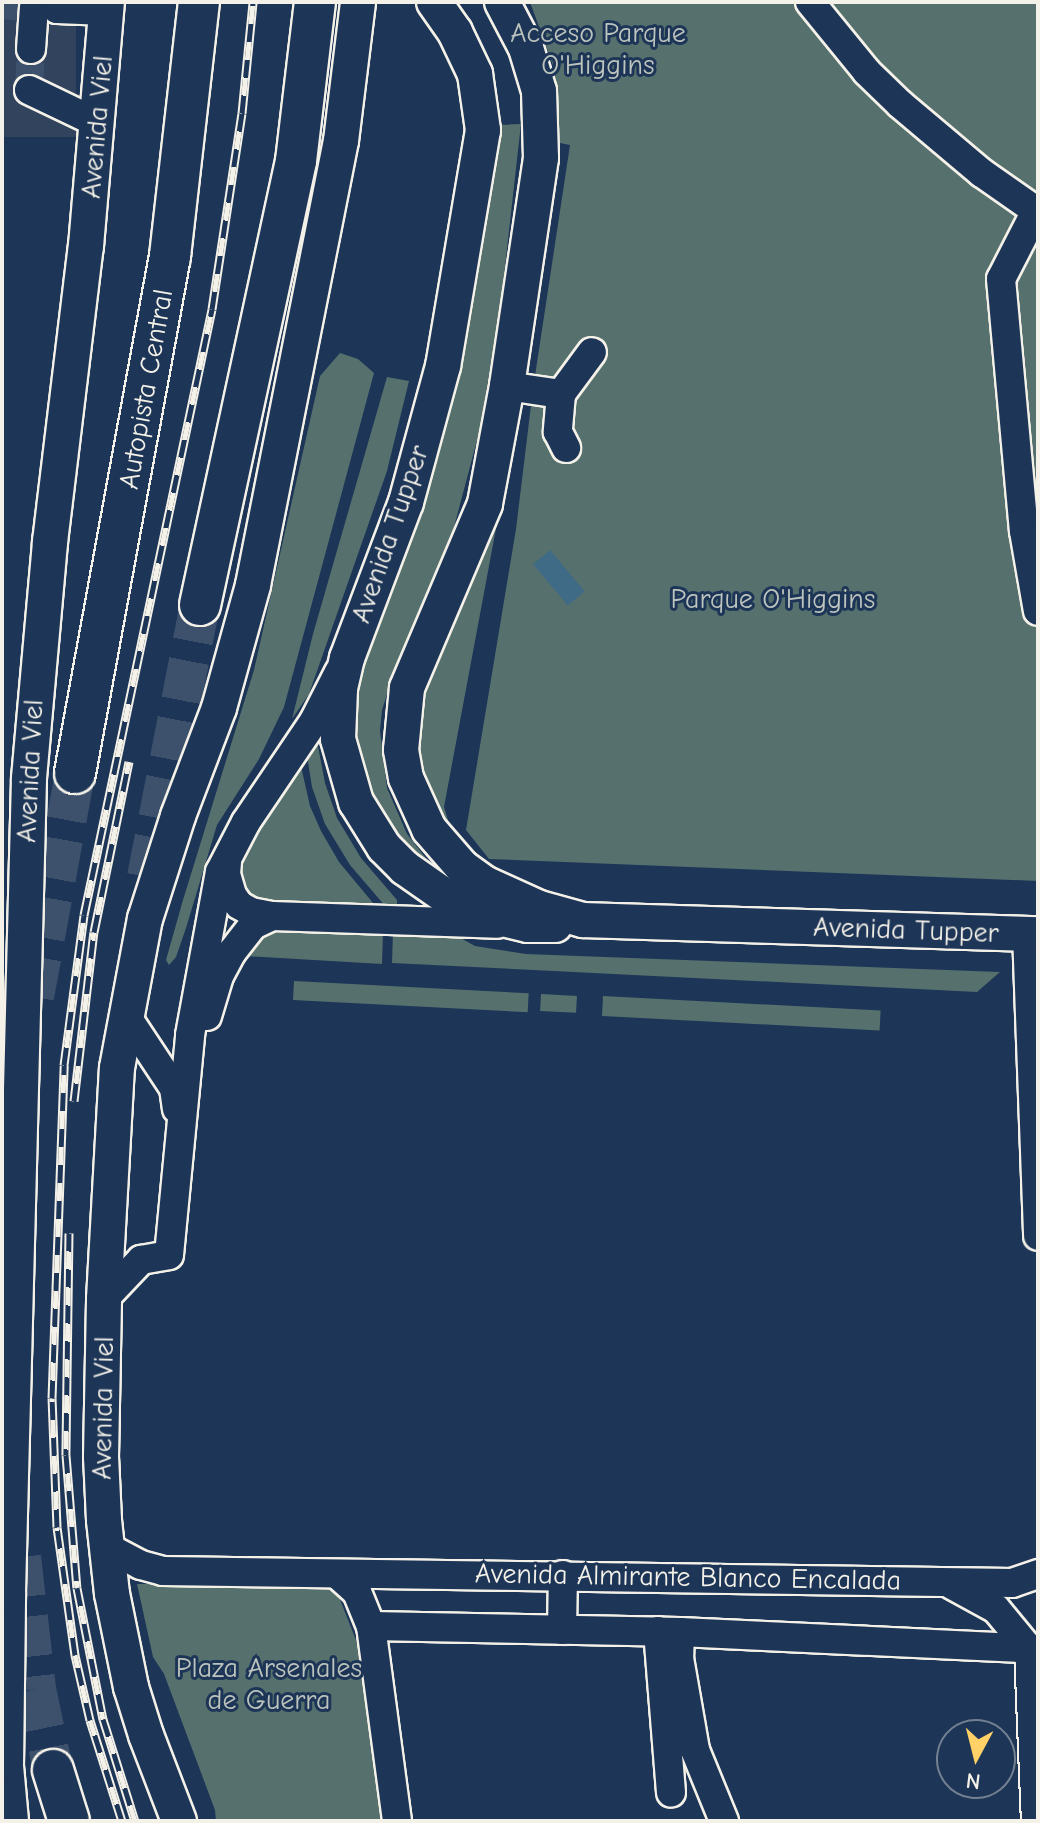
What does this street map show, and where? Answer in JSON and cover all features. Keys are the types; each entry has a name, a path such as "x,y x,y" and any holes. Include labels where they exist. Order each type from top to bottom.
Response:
{"highway":[{"path":"200,605 296,161 315,2"},
{"name":"Autopista Central","path":"75,773 170,256 199,3"},
{"path":"53,1770 69,1821"}],"main road":[{"name":"Avenida Tupper","path":"434,2 455,32 475,74 483,130 443,366 406,502 347,658 337,715 340,755 356,802 384,847 419,880 448,898 494,918 528,925 583,920 1032,933"},
{"name":"Avenida Tupper","path":"502,2 517,26 539,91 541,125 536,196 507,386 485,504 407,688 401,750 406,778 429,829 462,867 510,896 583,920"},
{"name":"Avenida Viel","path":"179,1821 131,1687 120,1641 107,1547 101,1457 112,1122 125,1014 150,901 219,708 253,585 341,141 358,3"},
{"name":"Avenida Viel","path":"11,1821 6,1766 5,1594 29,765 50,542 79,317 107,7"}],"street":[{"path":"810,2 867,72 900,104 982,173 1037,211 1001,279 1027,556 1038,611"},
{"path":"39,23 57,9 107,7"},
{"path":"29,90 98,123"},
{"path":"566,448 558,432 561,394 592,352"},
{"path":"507,386 561,394"},
{"path":"104,1299 141,1260 169,1255 179,1130 200,971 217,883 227,853 314,721 347,658"},
{"path":"227,853 226,874 239,905 272,916 528,925"},
{"path":"186,1081 225,964 247,931 272,916"},
{"path":"1032,933 1038,1236"},
{"path":"125,1014 174,1088 179,1130"},
{"name":"Avenida Almirante Blanco Encalada","path":"107,1547 141,1565 163,1571 1012,1583 1038,1574"},
{"path":"337,1574 357,1592 371,1626 397,1821"},
{"path":"562,1630 563,1575"},
{"path":"938,1581 962,1588 996,1609 1035,1645 1036,1821"},
{"name":"Avenida Almirante Blanco Encalada","path":"371,1626 669,1632 1035,1645"},
{"path":"669,1632 671,1792"},
{"path":"669,1632 679,1658 695,1750 724,1821"}],"shaded area":[{"path":"2,2 76,2 76,137 2,137"},
{"path":"550,550 585,591 568,606 533,564"}],"green space":[{"name":"Parque O'Higgins","path":"530,2 1038,2 1038,881 489,859 466,830 516,529 533,389 570,145 560,143 554,68"},
{"path":"521,124 501,302 480,429 449,546 395,670 382,710 380,731 387,788 407,834 436,871 504,916 392,843 351,754 351,704 498,125"},
{"path":"340,353 358,359 374,373 284,707 259,759 217,825 186,928 176,957 169,965 166,960 183,900 254,670 320,376"},
{"path":"387,377 409,381 387,471 309,694 292,719 313,634"},
{"path":"503,491 444,807 456,846 443,833 416,761 417,716"},
{"path":"317,741 325,783 337,818 361,858 397,900 397,909 386,907 350,865 325,824 312,787 306,750"},
{"path":"298,753 310,806 321,831 339,862 378,909 263,903 240,891 237,869"},
{"path":"272,929 383,932 382,964 245,956"},
{"path":"393,931 457,936 475,946 526,954 1000,972 977,992 392,963"},
{"path":"294,981 529,993 528,1012 293,1000"},
{"path":"541,994 577,996 576,1013 540,1011"},
{"path":"603,996 881,1011 880,1031 602,1016"},
{"name":"Plaza Arsenales de Guerra","path":"137,1584 334,1584 361,1653 383,1821 216,1821 215,1810 164,1674 153,1657"}],"tunnel":[{"path":"2,5 57,9"},
{"path":"29,90 31,49"},
{"path":"147,877 200,605"},
{"path":"34,997 75,773"},
{"path":"21,1557 36,1689 53,1770"}],"railway":[{"path":"122,1821 90,1720 75,1655 57,1527 52,1398 64,1065 84,915 212,309 242,113 253,2"},
{"path":"74,1101 94,932 129,762"},
{"path":"69,1233 66,1455 77,1588 103,1719 135,1821"}],"park label":[{"name":"Acceso Parque O'Higgins","path":"598,49"}]}
